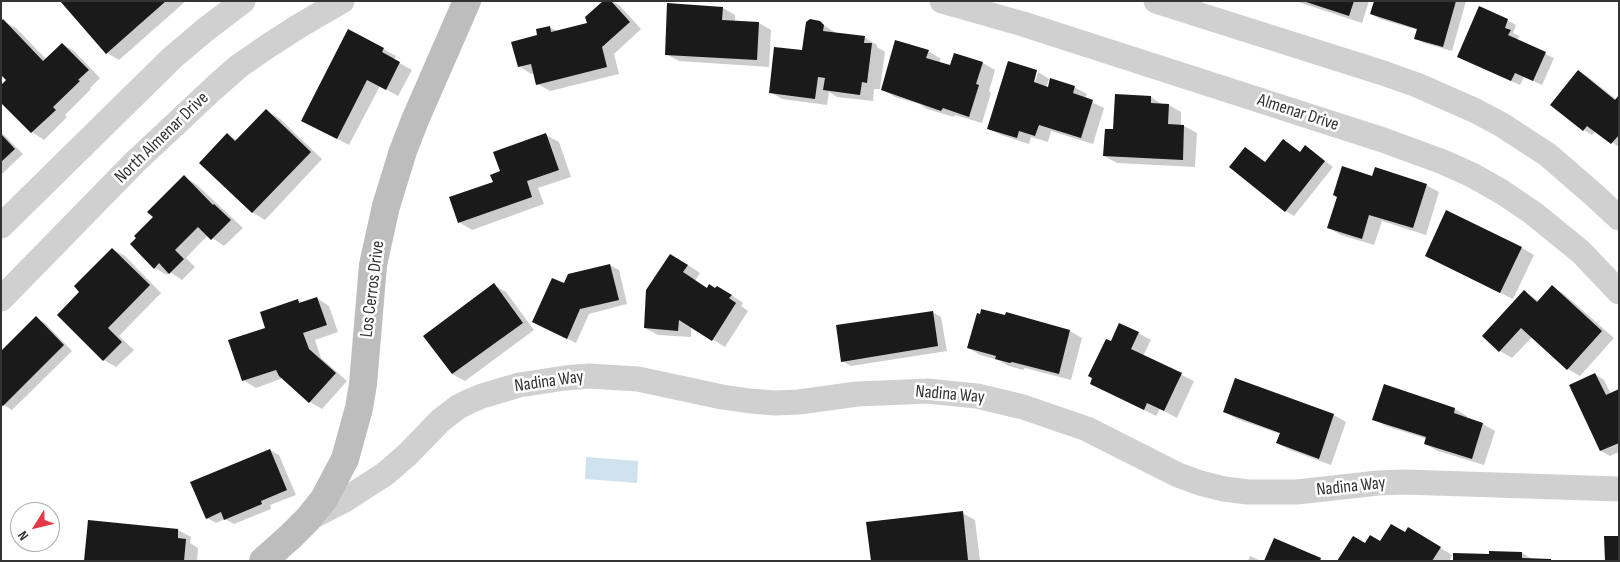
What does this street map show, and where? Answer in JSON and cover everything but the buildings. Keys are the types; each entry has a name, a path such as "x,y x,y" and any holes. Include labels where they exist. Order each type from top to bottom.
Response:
{"street":[{"path":"1,226 173,57 243,1"},
{"name":"North Almenar Drive","path":"1,300 135,162 220,82 268,46 342,1"},
{"name":"Los Cerros Drive","path":"263,561 291,536 324,499 345,458 353,433 363,384 373,265 386,206 415,120 467,1"},
{"name":"Almenar Drive","path":"942,1 1033,27 1383,140 1443,162 1495,188 1533,213 1581,252 1619,292"},
{"path":"1156,1 1383,73 1476,111 1502,125 1548,156 1619,218"},
{"name":"Nadina Way","path":"308,518 344,501 372,483 406,456 445,417 470,401 518,385 590,376 638,379 722,397 775,403 799,402 857,394 927,391 977,396 1023,407 1087,429 1178,475 1200,484 1248,492 1297,492 1404,482 1619,489"}],"water":[{"path":"586,457 638,461 637,483 585,479"}]}
